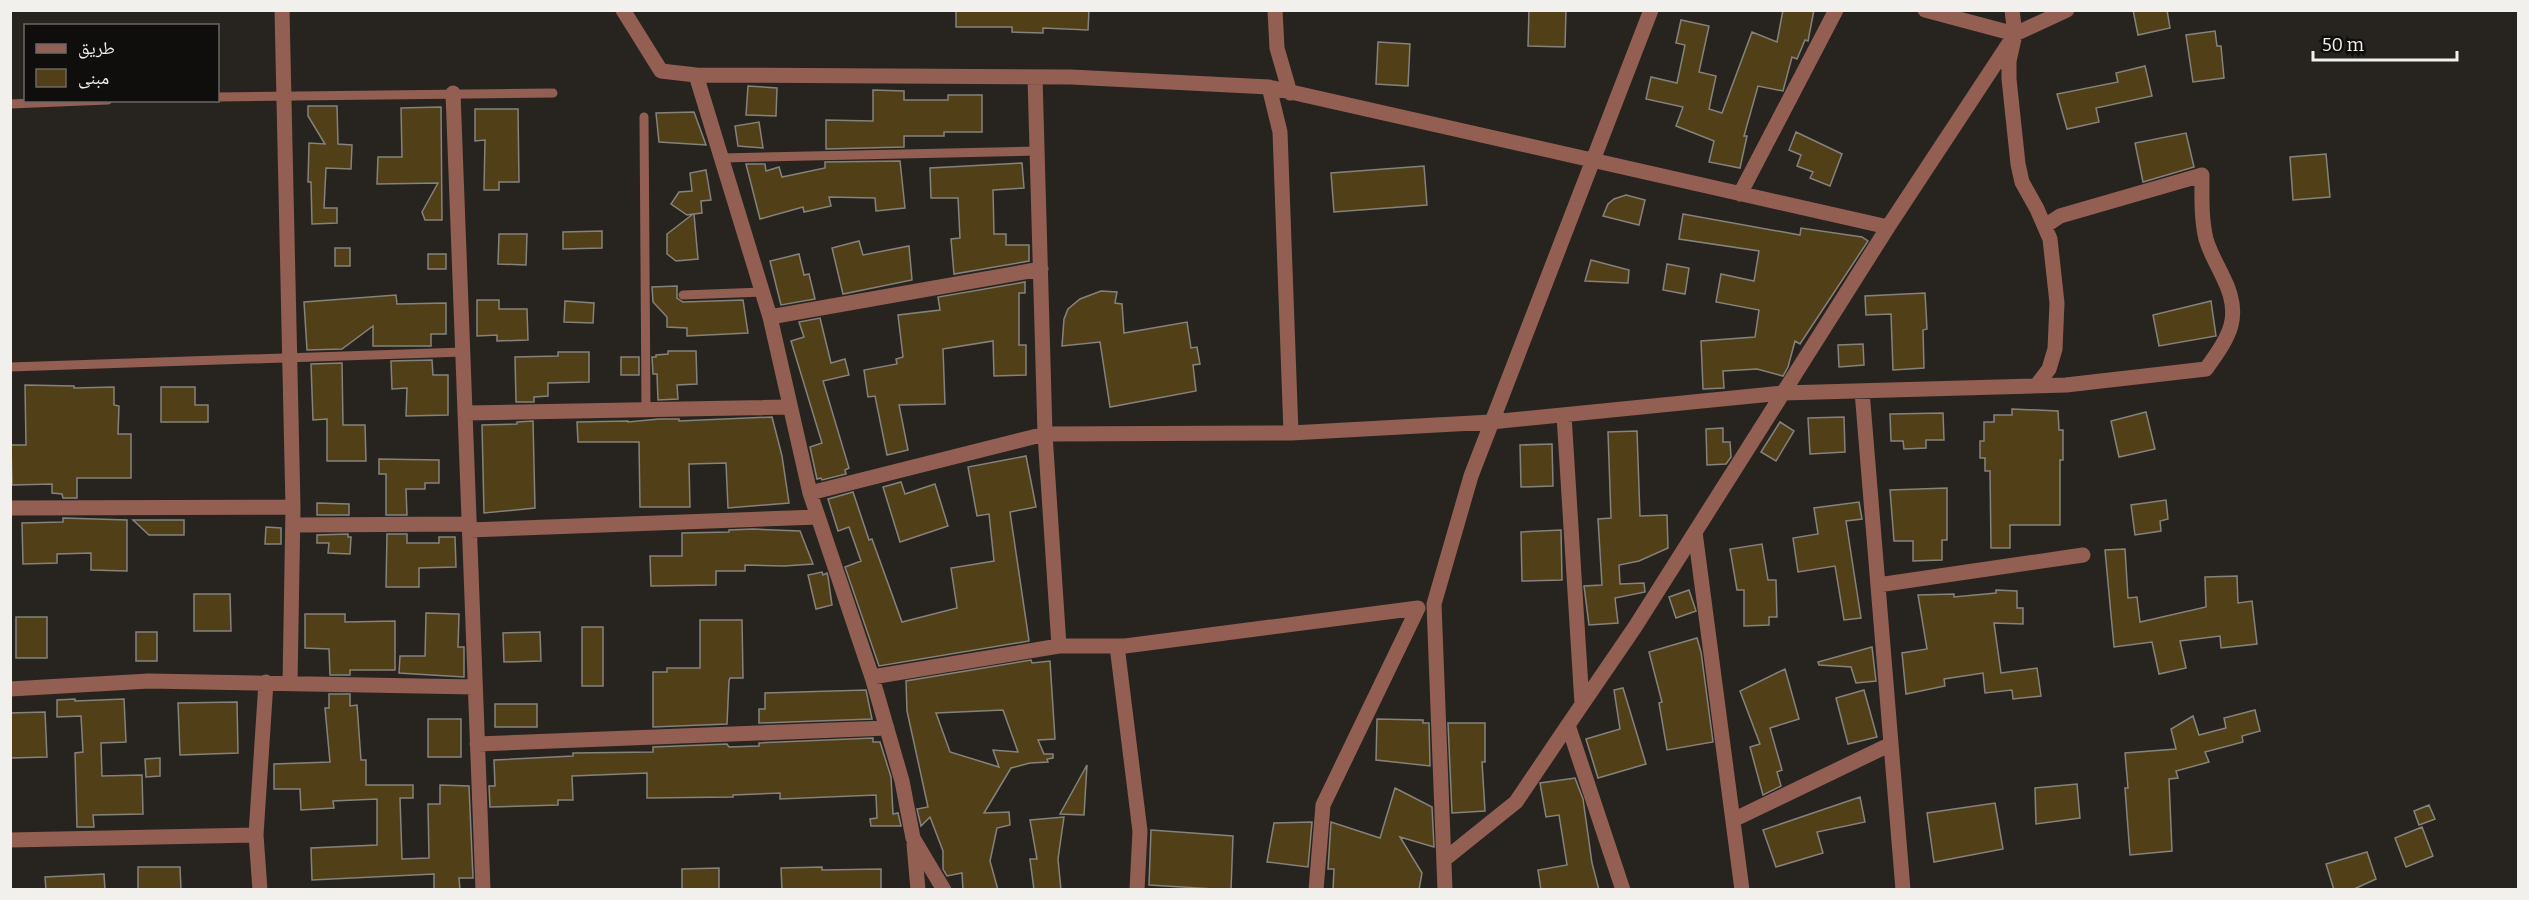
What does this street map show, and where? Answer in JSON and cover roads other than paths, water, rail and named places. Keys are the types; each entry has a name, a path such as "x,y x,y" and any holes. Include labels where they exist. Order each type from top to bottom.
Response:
{"street":[{"path":"282,10 293,507 290,684"},
{"path":"622,10 661,71 696,75 1035,77 1269,87 1888,227"},
{"path":"1275,10 1277,48 1290,93"},
{"path":"1445,890 1434,604 1471,476 1651,10"},
{"path":"1740,194 1836,10"},
{"path":"1925,10 2015,34"},
{"path":"2012,10 2015,34 2009,61 2009,79 2018,164 2026,190 2045,226 2053,257 2057,303 2055,349 2049,369 2036,386"},
{"path":"1445,859 1516,802 1635,627 1888,227 2015,34 2067,10"},
{"path":"696,75 770,317 810,492 872,677 902,781 914,838 918,890"},
{"path":"1035,77 1045,434 1059,645"},
{"path":"1269,87 1280,132 1292,433"},
{"path":"453,93 483,890"},
{"path":"810,492 1045,434 1292,433 1491,422 1784,393 2066,385 2206,369 2228,338 2234,320 2227,284 2206,239 2202,175 2060,216 2045,226"},
{"path":"770,317 1041,269"},
{"path":"1862,391 1903,890"},
{"path":"465,413 790,407"},
{"path":"1564,415 1582,704"},
{"path":"10,508 293,507"},
{"path":"293,525 469,527 818,517"},
{"path":"1695,532 1742,890"},
{"path":"1878,585 2083,555"},
{"path":"872,677 1059,645 1117,645 1418,608 1434,604"},
{"path":"1316,890 1323,805 1418,608"},
{"path":"1117,645 1140,831 1137,890"},
{"path":"10,689 149,681 475,687"},
{"path":"260,890 256,835 266,682"},
{"path":"1568,725 1623,890"},
{"path":"477,744 887,728"},
{"path":"1733,820 1891,744"},
{"path":"10,840 256,835"},
{"path":"914,838 944,890"}],"lane":[{"path":"219,97 553,93"},
{"path":"10,104 59,102"},
{"path":"644,117 646,409"},
{"path":"722,159 1038,152"},
{"path":"683,295 763,292"},
{"path":"10,367 463,352"}]}
